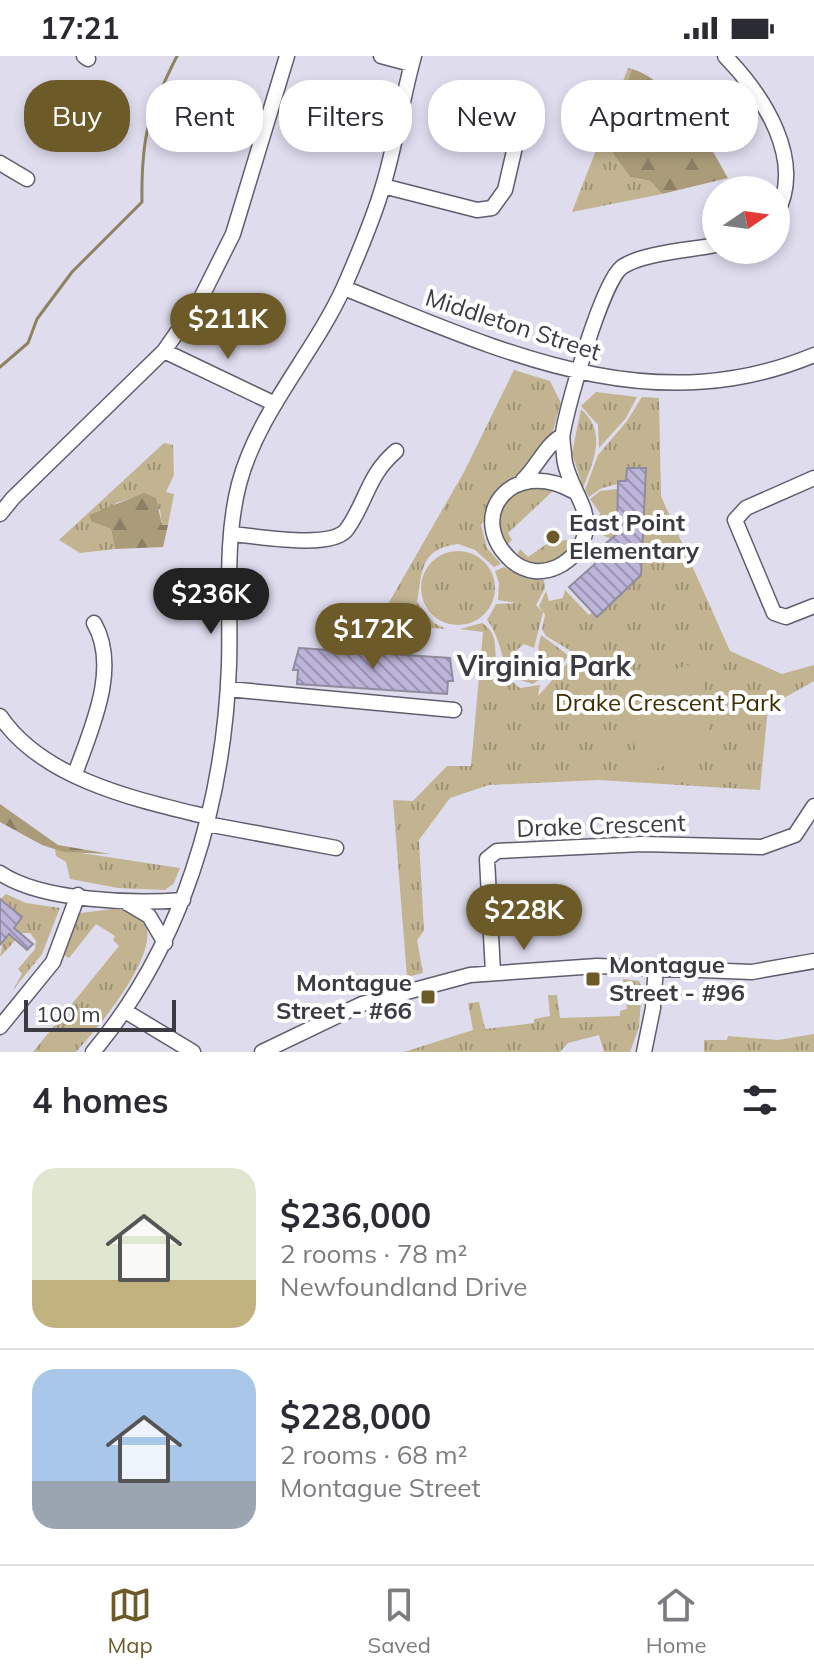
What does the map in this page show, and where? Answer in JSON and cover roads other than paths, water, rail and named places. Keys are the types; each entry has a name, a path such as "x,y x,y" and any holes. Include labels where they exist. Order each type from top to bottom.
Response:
{"street":[{"path":"0,514 164,351 207,289 233,234 287,56"},
{"path":"93,1052 125,1011 165,943 183,900 208,820 228,689 232,534 238,486 248,457 275,404 344,288 383,186 412,60 381,56"},
{"path":"725,56 760,98 781,144 786,176"},
{"path":"383,186 477,210 492,208 505,190 514,152"},
{"path":"0,163 27,179"},
{"path":"562,436 555,439 523,480 502,495 493,518 499,546 513,562 531,570 551,570 574,555 586,530 582,503 573,491 562,436 615,273 636,261 702,248"},
{"name":"Middleton Street","path":"344,288 521,357 580,373 642,383 699,382 750,375 812,360"},
{"path":"164,351 275,404"},
{"path":"232,534 313,540 339,537 347,529 378,466 396,451"},
{"path":"814,478 746,508 735,520 774,613 786,617 814,606"},
{"path":"523,480 548,479 573,491"},
{"path":"75,774 100,697 106,660 103,639 94,623"},
{"path":"228,689 454,710"},
{"path":"0,716 24,743 75,774 208,820 336,848"},
{"name":"Drake Crescent","path":"493,973 487,859 497,851 642,844 762,847 795,835 814,806"},
{"path":"2,879 39,891 183,900"},
{"path":"0,1027 53,962 78,895"},
{"path":"120,898 149,916 165,943"},
{"path":"262,1052 362,1004 403,991 493,973 656,966 752,972 814,961"},
{"path":"644,1052 653,1008 656,966"},
{"path":"125,1011 193,1052"}],"waterway":[{"path":"0,367 28,343 37,319 72,272 142,202 148,126 177,56"}],"place":[{"name":"East Point Elementary","path":"553,537"},
{"name":"Montague Street - #96","path":"593,979"},
{"name":"Montague Street - #66","path":"428,997"}],"district":[{"name":"Virginia Park","path":"544,666"}],"park label":[{"name":"Drake Crescent Park","path":"668,703"}]}
